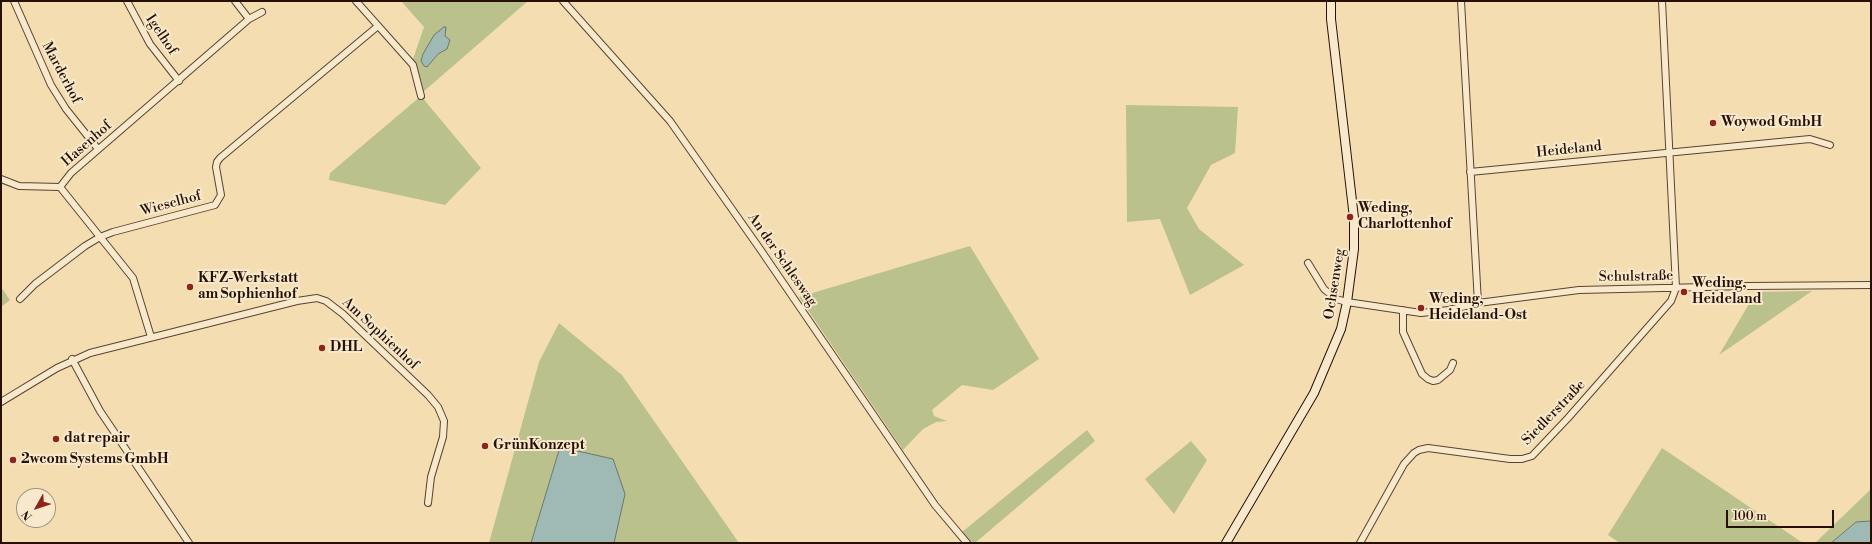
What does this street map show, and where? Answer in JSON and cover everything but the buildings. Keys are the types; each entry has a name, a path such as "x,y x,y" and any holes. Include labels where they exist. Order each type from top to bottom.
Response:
{"main road":[{"name":"Ochsenweg","path":"1226,543 1314,393 1339,335 1347,302 1354,249 1354,218 1331,19 1331,1"}],"street":[{"name":"Marderhof","path":"14,1 51,85 66,109 98,149"},
{"name":"Igelhof","path":"127,1 150,44 179,81"},
{"path":"235,1 249,19"},
{"path":"356,1 413,65 421,96"},
{"name":"An der Schleswag","path":"563,1 670,121 765,255 935,505 967,543"},
{"path":"1461,1 1478,303"},
{"path":"1662,1 1676,288"},
{"name":"Hasenhof","path":"151,337 133,278 60,187 71,173 98,149 179,81 249,19 262,12"},
{"name":"Wieselhof","path":"20,299 35,284 85,246 100,237 113,232 215,205 221,195 216,167 220,158 378,26"},
{"name":"Heideland","path":"1470,172 1810,139 1830,144"},
{"path":"1,179 19,186 60,187"},
{"name":"Schulstraße","path":"1308,263 1324,289 1336,299 1403,310 1434,312 1478,303 1580,290 1871,285"},
{"name":"Siedlerstraße","path":"1360,543 1404,464 1419,450 1428,448 1510,459 1522,459 1532,456 1568,418 1671,301 1676,288"},
{"name":"Am Sophienhof","path":"1,402 72,359 90,353 309,298 317,298 326,301 358,328 428,395 438,407 444,421 443,437 431,478 428,503"},
{"path":"1403,310 1403,332 1422,374 1433,381 1438,380 1450,370 1453,363"},
{"path":"72,359 100,411 190,543"}],"green space":[{"path":"401,1 528,1 423,92 413,59 424,27"},
{"path":"421,96 481,168 445,205 329,180 330,173"},
{"path":"1126,105 1238,107 1235,153 1211,165 1187,208 1199,229 1244,265 1190,295 1160,219 1127,222"},
{"path":"970,246 1039,359 993,390 962,385 932,410 934,416 947,421 936,422 923,429 903,450 799,297"},
{"path":"1,287 10,300 1,307"},
{"path":"1812,291 1719,355 1756,292"},
{"path":"559,323 622,375 739,543 614,543 616,529 560,448 531,543 489,543 539,362"},
{"path":"1087,430 1095,441 975,543 971,543 962,532"},
{"path":"1191,441 1207,460 1174,514 1145,479"},
{"path":"1662,448 1803,543 1620,543 1608,535"},
{"path":"1871,489 1871,521 1856,522 1831,543 1815,543"}],"water":[{"path":"446,27 445,36 450,40 447,49 438,54 427,67 424,66 421,61 423,54 434,35"},
{"path":"560,447 613,459 625,494 614,543 531,543"},
{"path":"1871,521 1871,543 1831,543 1856,522"}],"place":[{"name":"Woywod GmbH","path":"1713,123"},
{"name":"Weding, Charlottenhof","path":"1350,217"},
{"name":"KFZ-Werkstatt am Sophienhof","path":"190,287"},
{"name":"Weding, Heideland","path":"1684,292"},
{"name":"Weding, Heideland-Ost","path":"1421,308"},
{"name":"DHL","path":"322,348"},
{"name":"dat repair","path":"56,439"},
{"name":"GrünKonzept","path":"485,446"},
{"name":"2wcom Systems GmbH","path":"13,460"}]}
